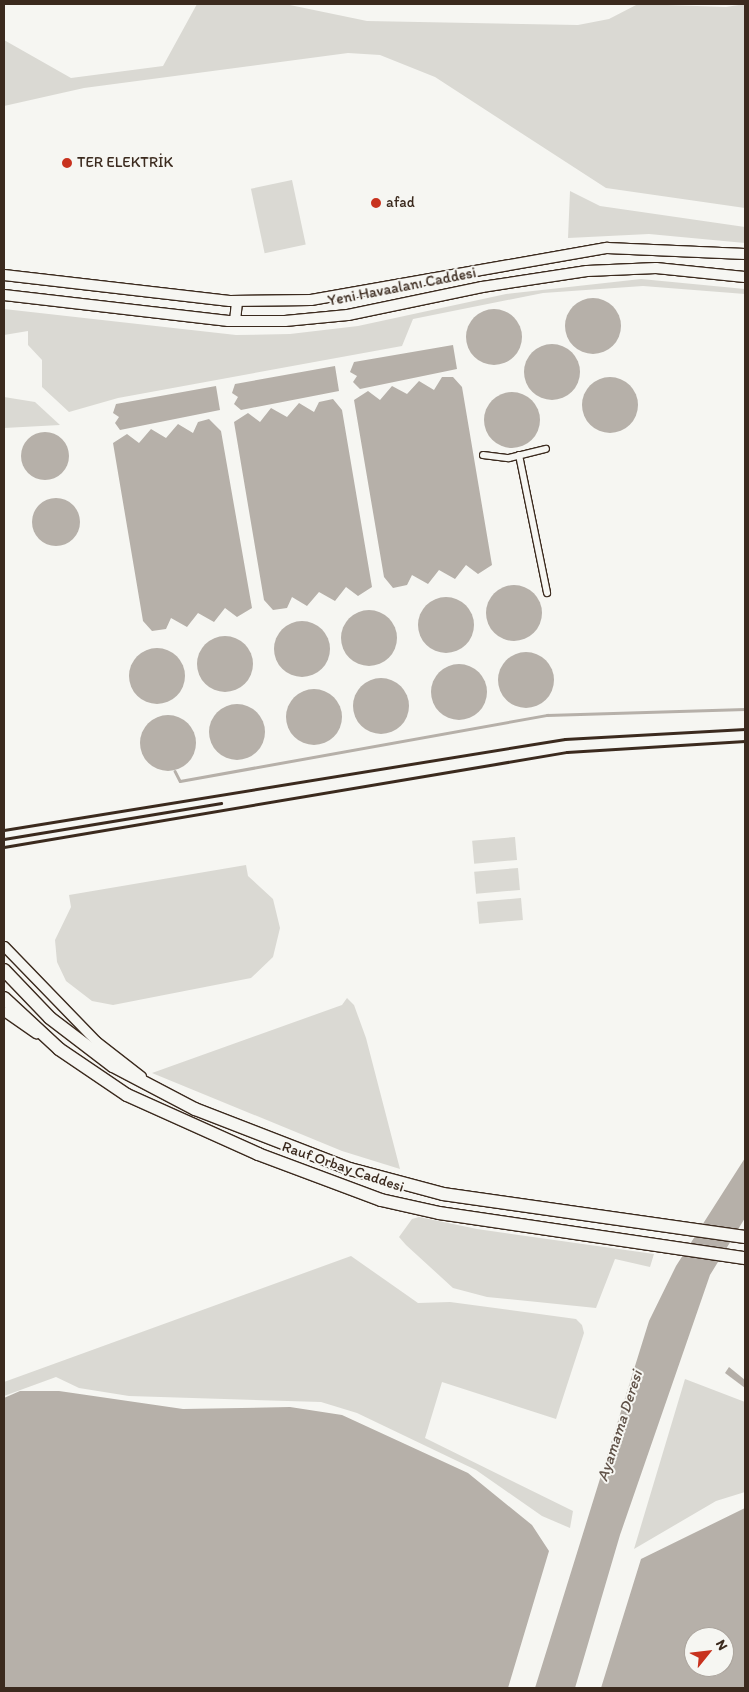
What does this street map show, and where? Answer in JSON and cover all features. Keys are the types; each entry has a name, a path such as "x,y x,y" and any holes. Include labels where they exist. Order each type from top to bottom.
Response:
{"highway":[{"name":"Rauf Orbay Caddesi","path":"4,970 72,1036 156,1090 387,1181 443,1194 676,1225 745,1237"},
{"name":"Rauf Orbay Caddesi","path":"4,998 47,1039 105,1082 162,1114 381,1200 439,1213 678,1246 742,1258"}],"main road":[{"name":"Yeni Havaalanı Caddesi","path":"4,275 237,301 319,299 607,248 745,254"},
{"name":"Yeni Havaalanı Caddesi","path":"4,295 235,321 348,315 482,287 587,270 656,268 745,277"},
{"path":"235,321 237,301"},
{"path":"4,946 96,1040 156,1090"},
{"path":"4,1011 47,1039"}],"street":[{"path":"483,455 519,455 546,449"},
{"path":"519,455 547,593"}],"shaded area":[{"path":"197,4 285,4 367,21 578,25 609,19 638,4 726,7 745,4 745,208 606,188 435,77 380,55 348,53 84,88 4,106 4,40 71,78 163,66"},
{"path":"292,180 306,245 265,253 251,189"},
{"path":"570,191 600,206 745,227 745,243 649,234 568,238"},
{"path":"641,279 745,289 745,294 643,286 543,293 413,319 402,346 118,398 69,412 42,387 42,360 28,345 28,331 4,335 4,309 236,335 290,334 358,326 506,294"},
{"path":"4,397 35,402 60,425 4,428"},
{"path":"515,837 517,860 474,864 472,841"},
{"path":"246,865 248,876 273,899 280,928 273,957 251,978 113,1005 92,1001 66,981 57,962 55,940 71,907 69,895"},
{"path":"518,868 520,890 476,894 474,872"},
{"path":"521,898 523,920 479,924 477,902"},
{"path":"347,998 354,1005 366,1038 400,1169 342,1151 152,1073 342,1005"},
{"path":"419,1217 477,1229 654,1254 650,1267 615,1259 596,1308 487,1297 453,1288 399,1237 412,1219"},
{"path":"351,1256 418,1303 450,1302 576,1319 582,1325 584,1333 556,1419 442,1382 425,1438 573,1511 570,1528 542,1516 476,1470 357,1413 321,1402 129,1396 79,1388 56,1377 4,1396 4,1382"},
{"path":"685,1379 745,1402 745,1492 716,1501 634,1549"}],"water":[{"path":"587,298 599,298 613,306 621,320 619,337 613,346 599,354 587,354 577,349 570,342 565,332 565,320 570,310 577,303"},
{"path":"488,309 500,309 514,317 522,331 520,348 514,357 500,365 488,365 478,360 471,353 466,343 466,331 471,321 478,314"},
{"path":"546,344 558,344 572,352 580,366 578,383 572,392 558,400 546,400 536,395 529,388 524,378 524,366 529,356 536,349"},
{"path":"453,345 457,369 360,389 353,382 357,376 350,372 354,362"},
{"path":"335,366 339,391 241,410 234,404 238,397 232,393 235,384"},
{"path":"442,377 453,377 462,387 492,565 478,574 466,565 455,579 439,570 428,584 412,575 407,585 393,588 384,577 354,400 368,391 380,400 392,386 407,394 419,381 434,390"},
{"path":"604,377 616,377 630,385 638,399 636,416 630,425 616,433 604,433 594,428 587,421 582,411 582,399 587,389 594,382"},
{"path":"216,386 220,410 120,430 115,423 119,417 113,413 116,404"},
{"path":"506,392 518,392 532,400 540,414 538,431 532,440 518,448 506,448 496,443 489,436 484,426 484,414 489,404 496,397"},
{"path":"333,399 342,410 372,587 358,596 346,587 335,601 319,592 307,606 292,597 287,608 273,610 264,600 234,422 248,413 260,422 271,408 287,417 299,403 314,412 319,402"},
{"path":"209,419 221,431 252,608 237,617 225,608 214,622 198,613 187,627 171,618 166,629 152,631 143,621 113,443 127,434 139,443 151,429 166,438 178,424 193,433 198,422"},
{"path":"40,432 50,432 62,439 69,451 69,461 62,473 50,480 40,480 32,476 25,469 21,461 21,451 25,443 32,436"},
{"path":"51,498 61,498 73,505 80,517 80,527 73,539 61,546 51,546 43,542 36,535 32,527 32,517 36,509 43,502"},
{"path":"508,585 520,585 534,593 542,607 540,624 534,633 520,641 508,641 498,636 491,629 486,619 486,607 491,597 498,590"},
{"path":"440,597 452,597 466,605 474,619 472,636 466,645 452,653 440,653 430,648 423,641 418,631 418,619 423,609 430,602"},
{"path":"363,610 375,610 389,618 397,632 395,649 389,658 375,666 363,666 353,661 346,654 341,644 341,632 346,622 353,615"},
{"path":"296,621 308,621 322,629 330,643 328,660 322,669 308,677 296,677 286,672 279,665 274,655 274,643 279,633 286,626"},
{"path":"219,636 231,636 245,644 253,658 251,675 245,684 231,692 219,692 209,687 202,680 197,670 197,658 202,648 209,641"},
{"path":"151,648 163,648 177,656 185,670 183,687 177,696 163,704 151,704 141,699 134,692 129,682 129,670 134,660 141,653"},
{"path":"520,652 532,652 546,660 554,674 552,691 546,700 532,708 520,708 510,703 503,696 498,686 498,674 503,664 510,657"},
{"path":"453,664 465,664 479,672 487,686 485,703 479,712 465,720 453,720 443,715 436,708 431,698 431,686 436,676 443,669"},
{"path":"375,678 387,678 401,686 409,700 407,717 401,726 387,734 375,734 365,729 358,722 353,712 353,700 358,690 365,683"},
{"path":"308,689 320,689 334,697 342,711 340,728 334,737 320,745 308,745 298,740 291,733 286,723 286,711 291,701 298,694"},
{"path":"231,704 243,704 257,712 265,726 263,743 257,752 243,760 231,760 221,755 214,748 209,738 209,726 214,716 221,709"},
{"path":"162,715 174,715 188,723 196,737 194,754 188,763 174,771 162,771 152,766 145,759 140,749 140,737 145,727 152,720"},
{"name":"Ayamama Deresi","path":"745,1158 745,1218 710,1275 620,1535 575,1688 535,1688 649,1321 676,1266"},
{"path":"729,1367 745,1380 745,1388 725,1373"},
{"path":"20,1391 59,1391 183,1409 290,1407 342,1415 468,1473 532,1525 549,1551 508,1688 4,1688 4,1398"},
{"path":"745,1508 745,1688 601,1688 641,1559"}],"waterway":[{"path":"175,771 180,781 547,715 745,709"}],"railway":[{"path":"4,830 565,739 745,729"},
{"path":"4,847 567,752 745,741"},
{"path":"4,839 221,803"}],"place":[{"name":"TER ELEKTRİK","path":"67,163"},
{"name":"afad","path":"376,203"}]}
